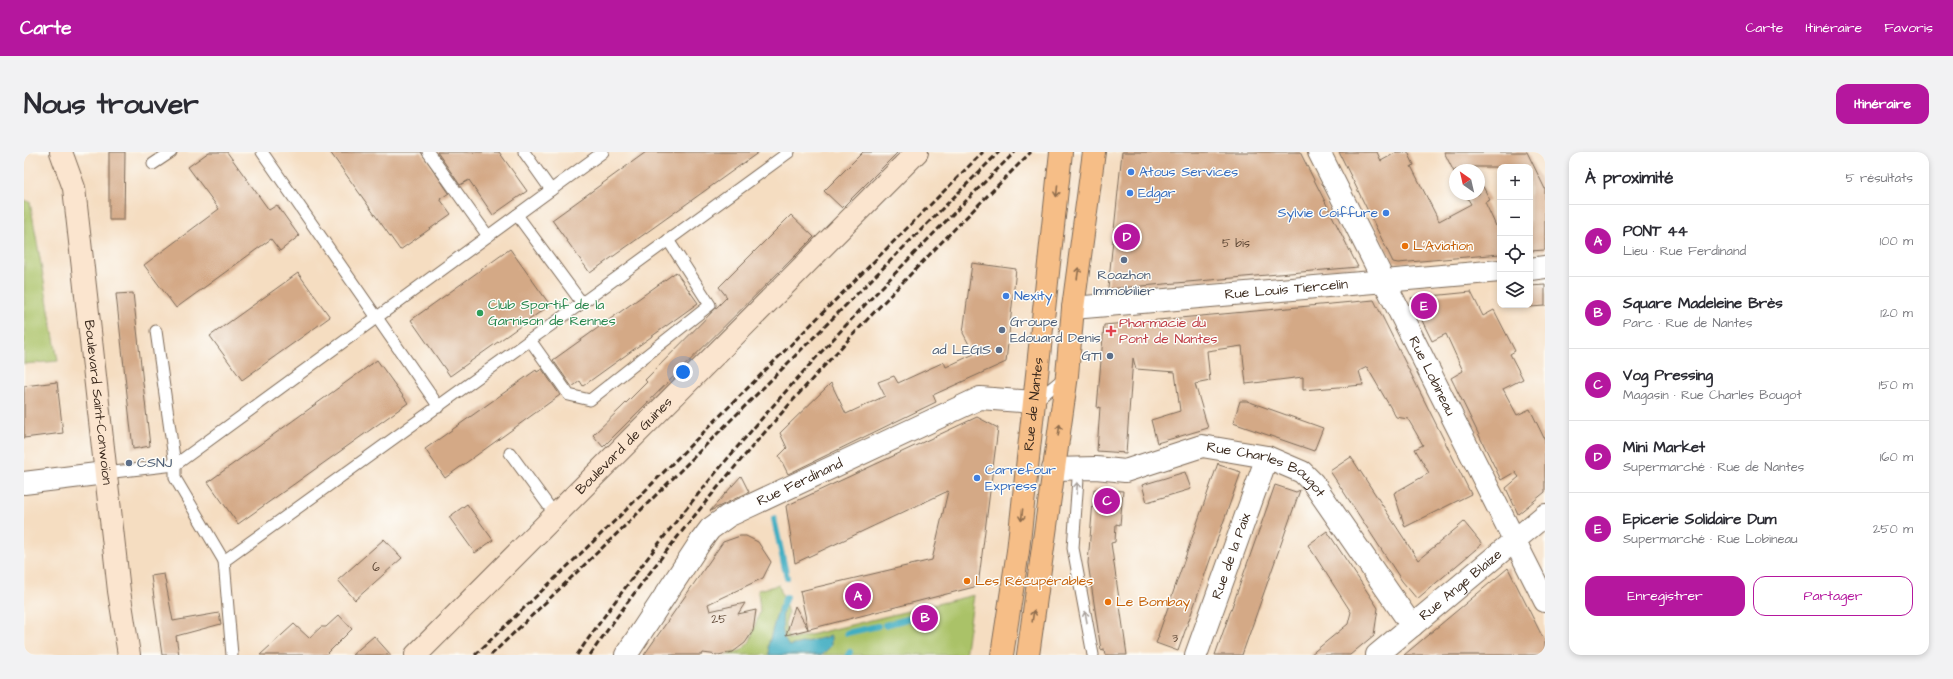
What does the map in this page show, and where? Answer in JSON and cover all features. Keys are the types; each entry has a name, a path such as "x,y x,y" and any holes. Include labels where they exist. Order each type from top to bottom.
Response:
{"main road":[{"name":"Rue de Nantes","path":"1002,655 1018,551 1061,152"},
{"name":"Rue de Nantes","path":"1030,652 1053,469 1067,375 1073,308 1094,152"}],"street":[{"name":"Boulevard Saint-Conwoïon","path":"61,152 74,188 119,591 130,655"},
{"name":"Boulevard de Guines","path":"416,655 556,516 916,152"},
{"name":"Rue Lobineau","path":"1319,152 1545,601"},
{"path":"1533,269 1545,268"},
{"name":"Rue Louis Tiercelin","path":"1073,308 1497,271"},
{"name":"Rue Ferdinand","path":"626,655 701,540 710,529 728,516 980,398 1034,402"},
{"name":"Rue Charles Bougot","path":"1053,469 1096,468 1125,471 1202,446 1267,456 1302,472 1313,482 1412,626"},
{"name":"Rue de la Paix","path":"1196,655 1267,456"},
{"path":"24,483 105,473"},
{"name":"Rue Ange Blaize","path":"1377,655 1545,515"}],"lane":[{"path":"153,164 171,152"},
{"path":"262,152 439,407"},
{"path":"428,152 488,236"},
{"path":"524,152 551,190"},
{"path":"105,473 175,465 603,152"},
{"path":"224,561 582,303 783,154"},
{"path":"517,215 582,303"},
{"path":"530,340 569,395 590,400 710,305 668,240"},
{"path":"156,331 175,465 175,478 224,561 232,655"},
{"path":"1034,402 1067,375"},
{"path":"510,453 556,516"},
{"path":"1084,469 1078,479 1073,548 1093,655"}],"green space":[{"path":"24,200 30,202 58,361 24,364"},
{"path":"779,585 788,613 785,624 789,640 974,595 965,655 725,655 742,650 750,641 760,611 758,590"}],"water":[{"path":"779,606 783,611 783,634 786,643 789,646 831,636 831,646 822,655 769,655 768,646"}],"building":[{"path":"109,152 125,152 124,220 109,220"},
{"path":"209,152 227,152 269,210 277,205 299,236 280,251 271,239 176,308 144,265 219,209 188,167"},
{"path":"330,152 421,152 449,193 440,199 451,214 400,250"},
{"path":"437,152 499,152 527,191 493,215 469,180 460,185"},
{"path":"646,152 759,152 590,273 552,220"},
{"path":"863,152 898,152 842,208 824,191"},
{"path":"1122,152 1300,152 1358,267 1108,289"},
{"path":"1339,152 1377,152 1381,161 1397,152 1408,152 1414,165 1411,166 1439,221 1471,204 1469,200 1485,200 1485,190 1490,200 1485,202 1497,226 1497,254 1398,263 1393,262"},
{"path":"1444,152 1527,152 1533,164 1497,164 1497,167 1485,167 1485,164 1450,164"},
{"path":"1533,164 1545,189 1545,250 1533,251"},
{"path":"791,215 814,237 603,447 593,435 647,382 645,380 727,297 719,287"},
{"name":"Club Sportif de la Garnison de Rennes","path":"510,249 550,305 450,376 411,320"},
{"path":"972,263 1016,269 1006,362 933,395 936,402 788,474 779,456 787,448 780,433 831,383 846,414 885,396 878,382 894,376 898,383 944,362 946,367 974,354 963,333"},
{"path":"676,272 698,303 583,386 580,381 572,387 553,360"},
{"path":"298,273 330,317 242,380 210,336"},
{"path":"1545,285 1545,306 1533,307 1533,286"},
{"path":"1471,292 1483,316 1494,310 1515,351 1510,354 1523,379 1503,389 1517,415 1530,409 1545,440 1545,492 1518,514 1506,488 1519,477 1515,472 1501,480 1451,378 1463,371 1446,334 1432,341 1411,298"},
{"path":"133,293 150,446 133,449 116,294"},
{"path":"1374,300 1471,494 1405,527 1394,493 1429,473 1415,449 1423,445 1408,419 1396,417 1367,367 1359,371 1363,385 1303,390 1303,377 1246,384 1242,346 1207,351 1210,381 1195,384 1208,428 1157,443 1151,420 1180,411 1175,372 1136,369 1133,358 1126,453 1097,451 1100,407 1097,408 1104,325"},
{"path":"377,360 408,403 238,524 208,482"},
{"path":"542,369 560,395 445,478 425,449 536,370 537,372"},
{"path":"57,382 63,433 24,438 24,386"},
{"path":"1240,401 1247,401 1323,428 1314,451 1233,423"},
{"path":"977,417 998,428 978,586 786,635 795,606 808,629 800,591 932,560 948,491 795,563 786,506"},
{"path":"1351,457 1418,560 1464,522 1482,544 1417,599 1402,581 1330,471"},
{"path":"1218,463 1219,465 1241,472 1178,651 1156,643"},
{"path":"1185,472 1191,489 1147,502 1142,485"},
{"path":"741,476 749,492 710,511"},
{"path":"1275,485 1296,492 1300,490 1242,655 1215,655"},
{"path":"1094,489 1123,491 1120,525 1116,524 1115,542 1111,543 1127,655 1105,655 1104,649 1101,650 1088,563"},
{"path":"467,504 493,540 475,553 449,517"},
{"path":"1327,531 1378,608 1374,635 1350,655 1310,655 1348,624 1351,612 1308,545"},
{"path":"740,536 746,536 758,542 771,562 763,578 708,604 710,611 745,603 738,614 756,610 753,631 745,643 733,652 718,655 703,653 702,655 644,655 723,542"},
{"path":"384,539 402,558 355,600 338,580"},
{"path":"1508,568 1545,642 1545,655 1404,655"},
{"path":"164,574 173,621 219,613 221,624 176,636 179,655 162,655 151,576"},
{"path":"339,615 352,629 326,655 260,655 294,624 309,638 321,627 326,627"},
{"path":"374,636 391,655 352,655"}],"waterway":[{"path":"774,519 787,578"},
{"path":"781,609 786,597"},
{"path":"885,625 919,616"},
{"path":"847,633 878,626"}],"railway":[{"path":"475,655 624,512 983,152"},
{"path":"491,655 631,520 999,152"},
{"path":"577,655 676,521 784,393 840,331 1015,152"},
{"path":"590,655 639,587 690,521 799,394 913,271 1031,152"}],"place":[{"name":"Atous Services","path":"1131,172"},
{"name":"Edgar","path":"1130,193"},
{"name":"Sylvie Coiffure","path":"1386,213"},
{"name":"Mini Market","path":"1127,237"},
{"name":"L'Aviation","path":"1405,246"},
{"name":"Roazhon Immobilier","path":"1124,260"},
{"name":"Nexity","path":"1006,296"},
{"name":"Epicerie Solidaire Dum","path":"1424,306"},
{"name":"Club Sportif de la Garnison de Rennes","path":"480,313"},
{"name":"Groupe Edouard Denis","path":"1002,330"},
{"name":"Pharmacie du Pont de Nantes","path":"1111,331"},
{"name":"ad LEGIS","path":"999,350"},
{"name":"GTI","path":"1110,356"},
{"name":"CSNJ","path":"129,463"},
{"name":"Carrefour Express","path":"977,478"},
{"name":"Vog Pressing","path":"1107,501"},
{"name":"Les Récupérables","path":"967,581"},
{"name":"PONT 44","path":"858,596"},
{"name":"Le Bombay","path":"1108,602"},
{"name":"Square Madeleine Brès","path":"925,618"}]}
